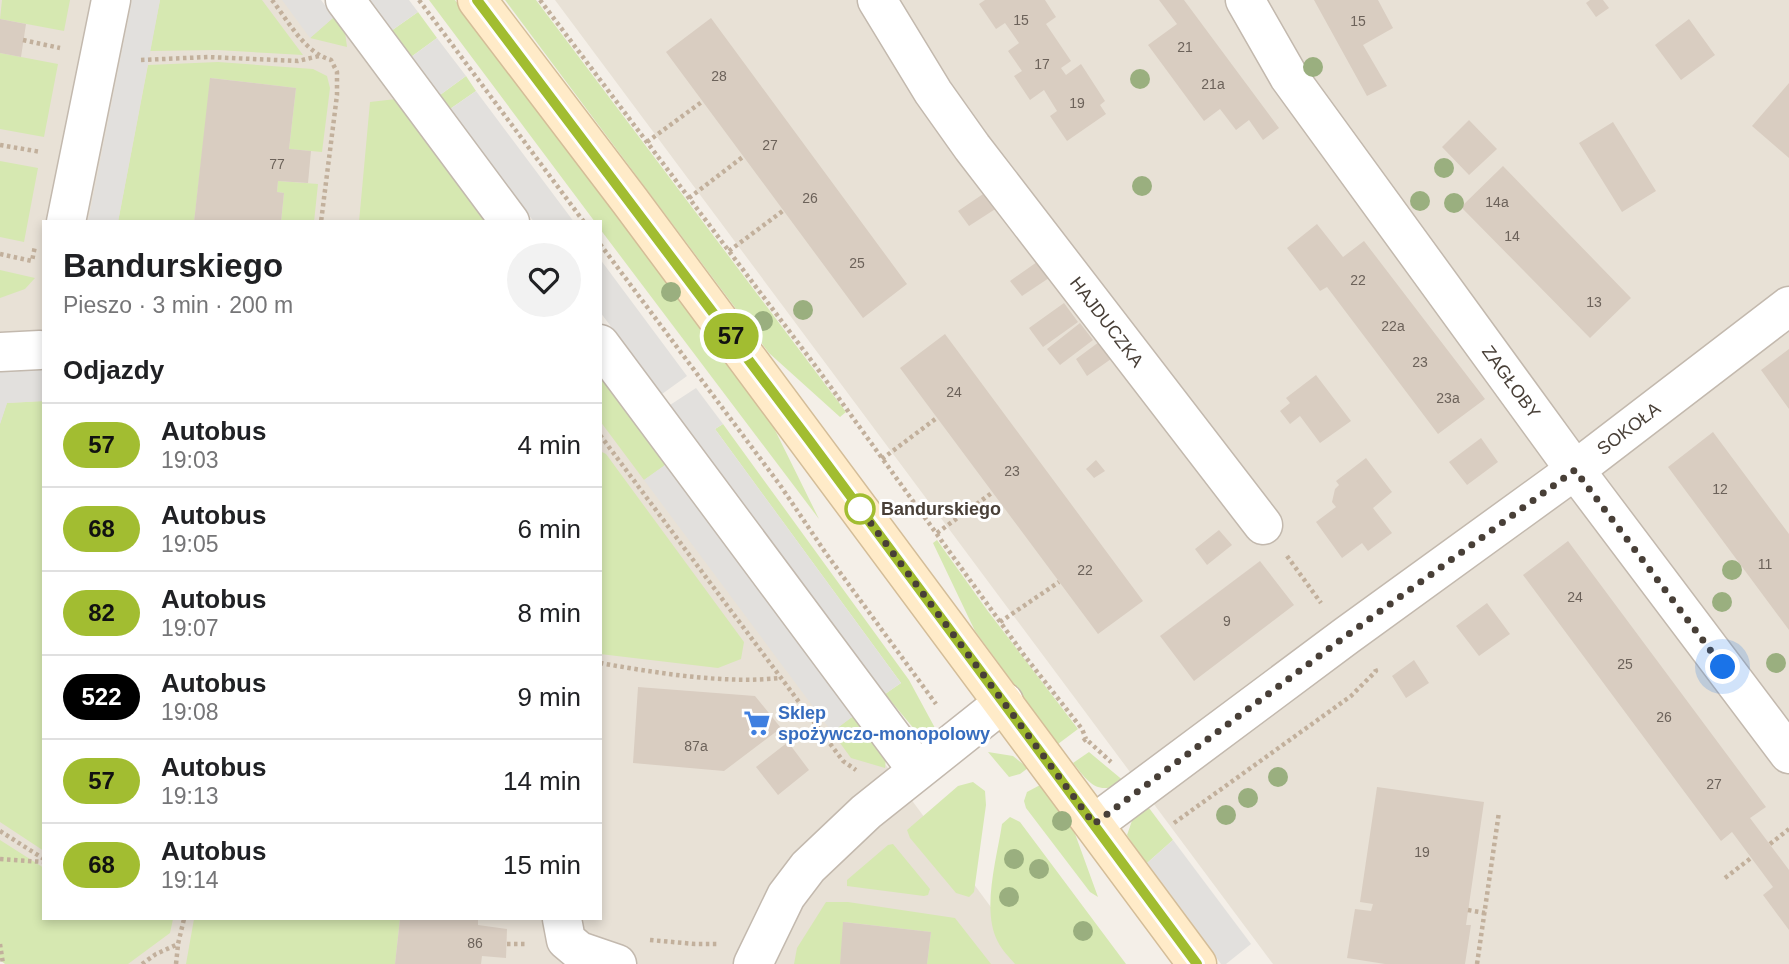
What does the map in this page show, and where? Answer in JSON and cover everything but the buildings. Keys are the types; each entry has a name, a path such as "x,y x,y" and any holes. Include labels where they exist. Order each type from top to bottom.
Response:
{"street":[{"path":"66,220 111,0"},
{"path":"345,0 509,220"},
{"path":"477,0 630,201 1197,964"},
{"name":"HAJDUCZKA","path":"877,0 933,93 964,136 1263,525"},
{"name":"ZAGŁOBY","path":"1245,0 1289,77 1575,470 1789,754"},
{"name":"SOKOŁA","path":"1094,824 1575,470 1789,306"},
{"path":"0,352 42,345"},
{"path":"602,347 917,770"},
{"path":"740,953 808,867 887,795 1004,702"},
{"path":"562,920 566,940 579,951 617,964"}],"path":[{"path":"272,0 306,45 319,56 331,60 337,72 337,95 321,220"},
{"path":"419,0 583,220"},
{"path":"540,0 729,251 1000,622 1082,729 1086,739 1118,768"},
{"path":"23,40 100,55 143,60 208,57 298,61 319,56"},
{"path":"647,142 703,101"},
{"path":"0,145 52,153"},
{"path":"689,198 744,156"},
{"path":"729,251 784,210"},
{"path":"602,247 780,485 940,711"},
{"path":"882,459 937,417"},
{"path":"602,438 843,761 877,784 887,795"},
{"path":"937,533 993,492"},
{"path":"1263,525 1346,636"},
{"path":"1000,622 1059,582"},
{"path":"602,663 752,681 780,678"},
{"path":"1174,823 1350,696 1376,671 1373,663"},
{"path":"1076,746 1086,739"},
{"path":"1478,964 1499,812"},
{"path":"1770,844 1789,829"},
{"path":"0,831 42,860"},
{"path":"1725,878 1751,858"},
{"path":"0,859 42,861"},
{"path":"1468,910 1485,913"},
{"path":"176,964 184,920"},
{"path":"646,939 695,944 740,953"},
{"path":"0,944 2,964"},
{"path":"142,964 178,944"},
{"path":"507,944 533,944"}],"shaded area":[{"path":"0,0 320,0 483,220 42,220 42,920 602,920 602,382 1033,964 64,964 0,909"},
{"path":"132,0 160,0 118,220 88,220"},
{"path":"282,0 321,0 334,17 310,38"},
{"path":"368,0 409,0 418,12 391,31"},
{"path":"555,0 1789,0 1789,964 1273,964"},
{"path":"437,38 466,76 440,95 411,57"},
{"path":"476,91 573,220 533,220 450,109"},
{"path":"602,262 687,376 662,394 602,315"},
{"path":"42,368 42,401 7,403 0,424 0,370"},
{"path":"696,388 723,424 715,429 901,683 885,694 670,405"},
{"path":"668,463 856,714 832,732 644,480"},
{"path":"1173,840 1251,944 1226,964 1221,964 1146,864"}],"green space":[{"path":"2,0 70,0 64,31 0,19"},
{"path":"160,0 262,0 303,55 217,50 150,51"},
{"path":"429,0 455,0 772,424 819,519 602,232 602,220 594,220"},
{"path":"505,0 536,0 846,412 840,417 769,353"},
{"path":"418,12 437,38 411,57 391,31"},
{"path":"334,17 345,32 347,47 310,38"},
{"path":"0,53 58,64 44,137 0,129"},
{"path":"218,62 313,69 327,76 330,88 322,152 289,149 296,88 211,78 194,220 118,220 148,65"},
{"path":"466,76 476,91 450,109 440,95"},
{"path":"396,99 486,220 359,220 370,102"},
{"path":"0,161 38,168 24,242 0,237"},
{"path":"278,181 318,184 314,220 281,220 284,193 277,192"},
{"path":"0,270 35,278 25,289 0,298"},
{"path":"602,375 668,463 644,480 602,424"},
{"path":"42,401 42,850 0,822 0,424 7,403"},
{"path":"723,424 909,680 935,728 915,730 885,694 901,683 715,429"},
{"path":"602,452 744,642 741,659 718,668 602,654"},
{"path":"937,540 1078,729 1058,744 975,631 933,543"},
{"path":"856,714 886,758 885,768 851,758 832,732"},
{"path":"988,752 1013,756 1028,768 1009,777"},
{"path":"1089,752 1125,782 1101,788 1090,782 1073,763"},
{"path":"973,782 985,791 986,805 974,892 969,897 956,893 910,838 907,830 958,786"},
{"path":"1042,784 1074,831 1098,897 1090,892 1026,808 1024,801 1027,792"},
{"path":"1146,804 1173,840 1146,864 1127,835 1134,815"},
{"path":"1010,817 1020,822 1126,964 1015,964 1004,951 993,929 990,900 1002,824"},
{"path":"0,840 42,867 42,920 173,920 170,933 128,964 5,964 0,960"},
{"path":"893,844 930,889 928,895 847,886 847,880 888,845"},
{"path":"826,902 848,902 955,918 991,964 927,964 931,932 844,922 840,964 794,964 797,948"},
{"path":"194,920 400,920 395,964 186,964"}],"bus line":[{"name":"57","path":"477,0 809,440 1197,964"}],"place":[{"name":"Bandurskiego","path":"860,509"},
{"name":"Sklep spożywczo-monopolowy","path":"757,723"}],"route":[{"path":"860,509 858,506 1094,824 1575,470 1723,667"}]}
